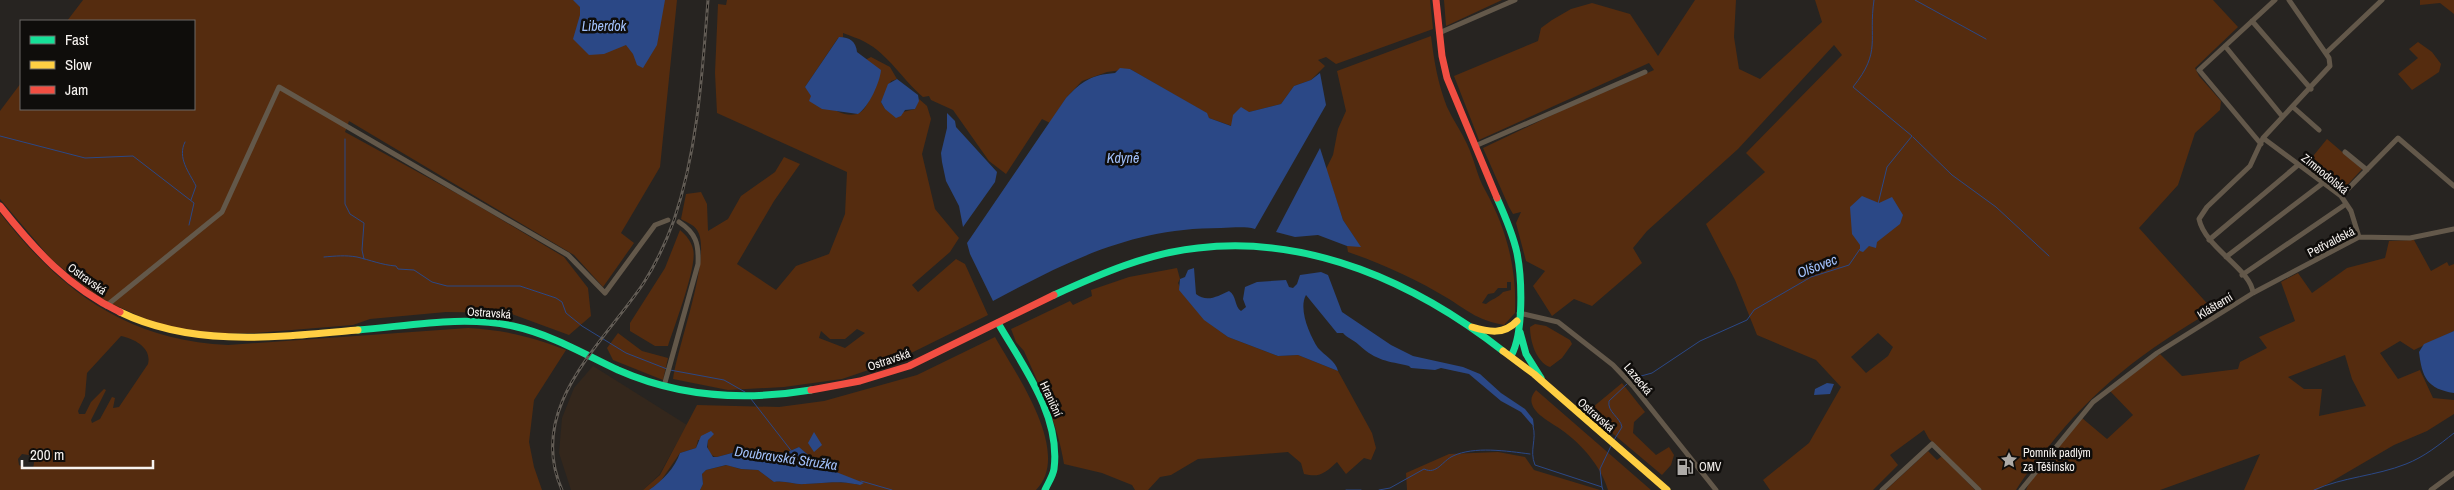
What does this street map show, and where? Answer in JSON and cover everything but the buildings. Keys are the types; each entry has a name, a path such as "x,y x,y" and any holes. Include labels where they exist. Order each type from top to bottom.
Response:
{"main road":[{"path":"1436,0 1439,33 1447,78 1515,246 1520,274 1519,319 1511,356"},
{"name":"Ostravská","path":"0,206 48,262 82,291 106,306 148,326 183,334 222,338 433,324 497,323 546,336 634,376 664,386 732,397 787,394 821,389 865,380 910,365 998,324 1062,291 1124,264 1175,251 1238,245 1292,249 1337,259 1370,270 1416,291 1470,326 1511,356 1667,490"},
{"path":"1470,326 1499,332 1509,329 1519,319"},
{"path":"1519,319 1529,361 1556,395"},
{"name":"Hraniční","path":"998,324 1044,410 1053,432 1056,448 1055,465 1044,490"}],"street":[{"path":"1439,33 1515,0"},
{"path":"2275,0 2224,46 2282,116"},
{"path":"2326,53 2382,0"},
{"path":"2253,293 2250,282 2209,240 2201,228 2199,219 2202,213 2250,166 2262,141 2282,116 2328,70 2330,61 2326,53 2290,1"},
{"path":"2252,21 2311,89"},
{"name":"Zimnodolská","path":"2224,46 2199,70 2262,141 2298,164 2341,196 2359,236"},
{"path":"1475,146 1645,72"},
{"path":"106,306 222,212 279,87 562,252 584,270 604,293 655,225 668,220"},
{"path":"2293,106 2319,130"},
{"path":"2341,196 2398,138 2454,186"},
{"path":"2345,152 2367,170"},
{"path":"2209,240 2298,164"},
{"path":"2226,257 2323,183"},
{"path":"2242,274 2346,204"},
{"path":"664,386 698,264 699,245 690,229 679,222"},
{"name":"Petřvaldská","path":"2253,293 2359,236 2410,238 2454,229"},
{"name":"Klášterní","path":"2022,490 2093,402 2157,353 2253,293"},
{"name":"Lazecká","path":"1519,319 1558,322 1613,365 1633,386 1716,490"},
{"path":"1882,490 1932,444 1979,490"},
{"path":"2431,490 2454,473"}],"shaded area":[{"path":"83,0 677,0 660,167 621,233 634,243 603,287 574,255 349,121 345,132 467,199 564,257 588,288 591,316 569,335 509,313 446,312 370,319 353,325 255,333 184,330 150,321 108,302 85,287 51,259 0,199 0,111 20,84 20,110 195,110 195,20 68,20"},
{"path":"727,0 1430,0 1433,29 1336,64 1326,57 1318,60 1325,66 1311,80 1294,86 1281,104 1249,112 1232,126 1209,118 1206,113 1130,69 1107,72 1082,81 1066,98 1050,123 1042,119 1006,174 989,161 953,110 931,100 929,96 923,97 881,53 862,41 843,33 843,37 838,38 805,87 824,103 840,112 848,115 862,111 874,91 865,60 871,57 890,67 897,79 891,81 881,102 885,109 903,112 915,109 919,99 927,106 931,119 922,154 935,209 959,238 950,252 912,285 918,292 956,259 965,264 988,315 895,361 842,379 784,387 728,390 673,379 701,258 701,242 697,230 681,219 686,194 701,192 707,204 708,231 728,219 741,196 775,172 784,157 800,164 774,201 737,264 776,290 796,266 829,254 845,214 847,172 717,113 715,73 718,4 726,5","holes":["857,329 865,333 845,348 819,338 821,331 830,339 845,339"]},
{"path":"1444,0 1502,0 1446,26"},
{"path":"1695,0 1736,0 1734,37 1739,69 1760,79 1822,22 1815,0 2213,0 2238,27 2195,68 2199,76 2221,101 2220,110 2195,133 2178,185 2139,228 2213,310 2143,355 2103,388 2065,427 2016,490 1982,490 1929,439 1924,430 1890,455 1898,465 1873,490 1770,490 1763,480 1809,443 1841,387 1816,360 1757,335 1735,280 1706,224 1765,172 1746,153 1842,55 1834,45 1738,149 1647,231 1633,248 1642,263 1592,306 1574,299 1552,316 1533,286 1545,271 1526,261 1516,223 1521,212 1513,214 1483,148 1594,95 1610,90 1654,70 1649,63 1479,140 1454,76 1538,41 1541,28 1552,20 1571,9 1592,3 1630,14 1658,56","holes":["1878,333 1893,347 1888,356 1866,373 1851,357"]},
{"path":"2420,0 2454,0 2454,14 2440,3 2420,5"},
{"path":"1431,36 1437,72 1449,112 1469,149 1482,185 1493,205 1505,235 1509,250 1514,281 1515,313 1504,325 1481,318 1413,279 1348,252 1347,246 1360,246 1343,220 1326,169 1333,155 1338,129 1346,111 1337,71","holes":["1507,282 1511,282 1511,290 1503,292 1486,304 1482,303 1488,294 1494,293 1498,288 1507,288"]},
{"path":"2418,42 2432,52 2441,64 2439,72 2412,90 2398,74 2418,58 2409,49"},
{"path":"2327,139 2362,169 2341,192 2305,166"},
{"path":"0,213 47,266 72,288 127,322 158,333 191,341 228,345 468,328 494,330 518,335 566,350 534,400 529,442 534,467 542,490 0,490","holes":["121,336 132,339 145,349 149,358 148,364 119,407 113,408 115,398 112,397 100,419 92,423 91,420 106,390 104,389 91,402 85,414 79,414 78,411 85,396 87,373","22,454 35,456 33,469 25,469 19,465 18,459"]},
{"path":"680,230 688,238 693,249 692,268 685,296 668,346 655,346 630,331 630,323 665,268"},
{"path":"2414,240 2431,271 2447,262 2449,266 2454,264 2454,331 2414,350 2400,341 2380,353 2398,379 2420,370 2433,398 2454,400 2454,414 2427,431 2394,445 2317,490 2244,490 2260,454 2160,490 2026,490 2031,479 2082,418 2107,439 2133,415 2110,391 2160,354 2182,376 2238,369 2240,362 2267,348 2259,337 2295,321 2281,282 2298,273 2312,293 2347,268 2385,258 2389,241","holes":["2345,355 2352,379 2366,406 2319,416 2322,389 2304,389 2288,377"]},
{"path":"1177,268 1180,279 1178,283 1184,295 1205,320 1228,337 1278,356 1298,355 1338,371 1372,433 1376,448 1371,460 1364,458 1346,474 1337,462 1326,472 1314,475 1304,474 1301,463 1288,452 1198,459 1171,475 1160,477 1148,490 1135,490 1132,485 1102,473 1064,464 1048,406 1024,351 1016,342 1011,329 1070,301 1073,305 1092,296 1091,290 1129,277"},
{"path":"1535,324 1546,326 1570,340 1572,344 1562,358 1550,367 1541,361 1535,350 1530,327"},
{"path":"618,333 642,351 668,358 663,380 613,360 607,348"},
{"path":"995,337 1027,391 1045,435 1048,456 1046,474 1036,490 700,490 703,484 702,474 706,470 727,465 740,469 758,470 774,482 801,484 838,482 860,485 821,464 799,447 772,459 758,458 743,450 717,457 709,451 708,440 698,440 696,448 680,453 660,482 649,490 643,490 660,475 697,405 779,407 824,401 917,375"},
{"path":"593,366 687,425 659,475 643,490 571,490 559,453 562,418 574,388"},
{"path":"1622,383 1645,412 1634,422 1633,433 1656,455 1669,447 1674,455 1671,465 1662,475 1587,412"},
{"path":"1536,390 1651,490 1608,490 1602,474 1586,452 1574,440 1534,409 1531,400"},
{"path":"1928,451 1937,460 1942,456 1975,490 1886,490"},
{"path":"1498,452 1525,457 1534,470 1600,490 1407,490 1406,473 1449,454"}],"water":[{"name":"Liberďok","path":"573,0 665,0 657,45 643,68 637,65 633,54 626,45 604,54 589,55 573,39 580,15 580,7"},
{"path":"839,37 852,41 857,52 881,70 879,81 873,94 866,106 858,114 822,109 809,101 811,96 805,87"},
{"name":"Kdyně","path":"1120,68 1130,69 1207,113 1209,118 1231,126 1233,115 1241,107 1249,112 1281,104 1294,86 1311,80 1320,73 1326,105 1255,229 1238,227 1189,229 1130,240 1102,249 1049,272 993,301 970,254 967,243 1066,98 1077,87 1093,77 1115,73"},
{"path":"897,79 918,95 919,101 915,109 905,110 901,116 896,118 885,109 881,102 888,84"},
{"path":"947,113 955,121 956,127 997,172 995,182 963,227 959,206 946,181 942,162 941,153 947,128"},
{"path":"1320,148 1343,220 1361,247 1347,246 1318,235 1295,237 1276,232"},
{"path":"1862,196 1879,203 1892,197 1903,215 1900,224 1877,242 1876,248 1869,246 1863,252 1860,251 1860,245 1852,234 1850,207"},
{"path":"1194,268 1196,294 1200,297 1208,298 1217,297 1229,291 1232,293 1241,311 1246,307 1243,299 1245,287 1257,282 1286,280 1289,287 1293,288 1297,284 1300,275 1321,272 1328,275 1342,312 1391,345 1413,356 1463,367 1480,374 1501,393 1525,409 1533,419 1534,427 1521,412 1501,401 1469,374 1441,368 1435,370 1411,368 1382,360 1371,354 1343,333 1337,333 1306,295 1303,308 1309,330 1318,348 1332,361 1338,371 1298,355 1278,356 1228,337 1204,320 1179,290 1180,279 1185,277 1188,270"},
{"path":"2454,331 2454,393 2432,385 2424,375 2419,352 2424,344"},
{"path":"1827,383 1834,384 1830,394 1814,395 1815,389"},
{"path":"711,431 714,434 708,440 707,447 713,457 743,450 758,458 772,459 799,447 821,466 864,483 860,485 838,482 801,484 774,482 758,470 741,469 726,465 706,470 702,474 703,484 700,490 649,490 668,474 680,453 696,448 701,436"},
{"path":"814,432 822,445 814,452 808,443"}],"waterway":[{"name":"Olšovec","path":"1874,0 1871,54 1868,64 1853,87 1912,136 1887,167 1878,204"},
{"path":"1915,0 1986,39"},
{"path":"0,136 85,158 133,156 194,203 189,225"},
{"path":"1913,137 1952,175 1996,207 2049,256"},
{"path":"345,139 345,204 350,214 364,223 362,250 364,259"},
{"path":"185,142 182,154 183,159 196,186 191,200"},
{"name":"Olšovec","path":"1630,381 1652,373 1700,341 1747,320 1754,310 1811,277 1849,265 1860,249"},
{"path":"324,257 353,256 396,266 398,269 414,270 432,282 447,286 520,286 556,298 562,302 566,313 582,326 626,353 667,369"},
{"path":"670,370 724,380 745,392"},
{"name":"Olšovec","path":"1614,440 1622,427 1610,408 1609,401 1627,384"},
{"path":"751,399 793,453"},
{"path":"1533,426 1533,460 1535,465 1602,487 1603,490"},
{"path":"2314,490 2336,482 2406,464 2425,454 2454,433"},
{"name":"Olšovec","path":"1602,487 1600,469 1611,446"},
{"name":"Doubravská Stružka","path":"1379,490 1390,488 1424,469 1436,469 1449,458 1461,453 1491,450 1530,454"},
{"name":"Doubravská Stružka","path":"861,481 892,490"},
{"name":"Doubravská Stružka","path":"1346,490 1361,490"}],"railway":[{"path":"562,490 553,460 554,432 561,405 573,379 589,355 643,284 660,253 674,220 689,166 694,139 704,56 708,0"}],"traffic: fast":[{"path":"1497,198 1513,239 1520,276 1520,320 1511,356"},
{"path":"1054,295 1124,266 1179,251 1240,246 1281,249 1321,257 1360,269 1398,285 1434,304 1503,351"},
{"path":"358,330 455,321 494,323 513,326 540,334 641,379 688,391 737,396 811,390"},
{"path":"998,323 1029,374 1046,411 1052,430 1055,449 1054,469 1045,490"},
{"path":"1520,332 1526,354 1541,378"}],"traffic: slow":[{"path":"120,312 148,323 177,331 207,335 267,337 358,330"},
{"path":"1472,327 1496,331 1507,329 1517,321"},
{"path":"1503,351 1534,374 1667,490"}],"traffic: jam":[{"path":"1436,0 1442,56 1447,78 1497,198"},
{"path":"0,206 39,252 54,266 85,291 120,312"},
{"path":"811,390 860,381 909,366 1054,295"}],"place":[{"name":"Pomník padlým za Těšínsko","path":"2009,460"},
{"name":"OMV","path":"1685,467"}]}
